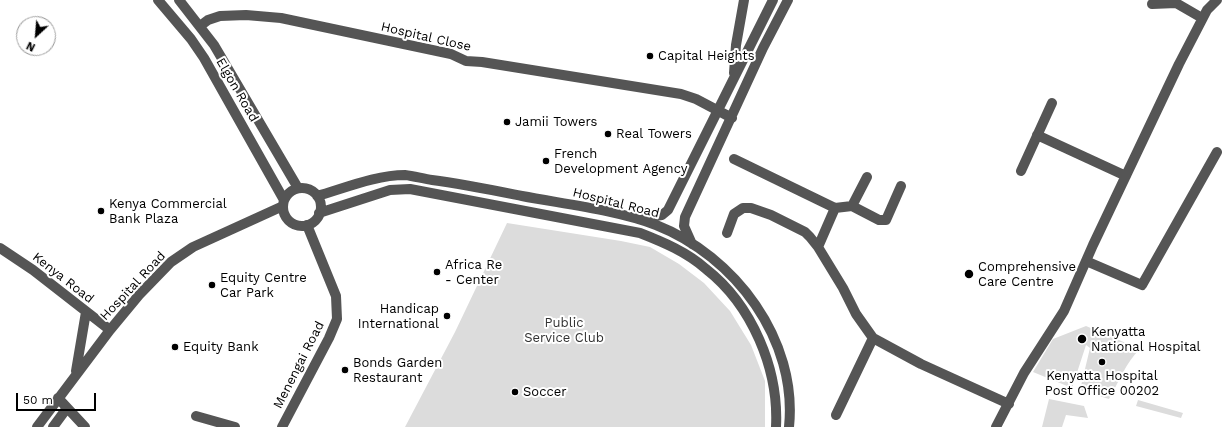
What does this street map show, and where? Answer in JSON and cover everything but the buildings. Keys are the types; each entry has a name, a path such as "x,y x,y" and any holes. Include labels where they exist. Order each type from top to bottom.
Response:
{"street":[{"name":"Elgon Road","path":"158,0 191,39 204,58 284,203"},
{"name":"Elgon Road","path":"179,0 200,26 241,90 298,188"},
{"path":"733,77 736,45 744,0"},
{"path":"633,218 652,218 662,215 668,210 733,77 773,0"},
{"path":"692,244 684,226 685,217 763,48 788,0"},
{"path":"996,427 1024,373 1064,311 1086,260 1202,18 1217,0"},
{"path":"1152,4 1176,3 1202,18"},
{"name":"Hospital Close","path":"200,26 208,20 220,16 246,15 281,18 451,54 466,61 482,62 681,94 696,99 732,118"},
{"path":"1021,171 1052,103"},
{"path":"1037,135 1126,176"},
{"path":"1086,260 1142,285 1217,152"},
{"path":"734,159 835,208 852,206 879,220 886,220 901,186"},
{"name":"Hospital Road","path":"317,196 374,180 405,176 457,183 633,218 657,226 710,255 736,280 754,303 773,335 786,377 790,403 789,427"},
{"path":"852,206 867,177"},
{"path":"298,188 307,189 317,196 320,207 319,213 315,220 307,225 296,224 290,222 286,217 284,203 291,191 298,188"},
{"name":"Hospital Road","path":"319,213 390,190 410,189 640,233 664,242 706,268 722,283 742,308 758,336 767,360 775,395 776,427"},
{"name":"Hospital Road","path":"37,427 110,330 153,279 182,253 284,203"},
{"path":"728,233 734,214 738,209 751,208 805,232 818,247 843,288 856,314 873,338 921,364 1009,404"},
{"path":"818,247 835,208"},
{"name":"Menengai Road","path":"282,427 329,338 337,319 336,296 307,225"},
{"name":"Kenya Road","path":"0,248 33,270 110,330"},
{"path":"75,375 86,312"},
{"path":"836,415 873,338"},
{"path":"58,398 85,427"},
{"path":"53,427 67,408"},
{"path":"196,416 235,427"}],"green space":[{"name":"Public Service Club","path":"507,223 650,247 679,264 704,283 730,311 751,345 765,381 765,427 405,427 455,332"},
{"path":"1086,326 1140,349 1127,366 1109,399 1080,390 1090,348 1086,345 1072,388 1033,372 1053,339"},
{"path":"1049,399 1084,406 1088,418 1066,415 1062,427 1042,427"},
{"path":"1138,400 1183,413 1181,418 1136,406"}],"place":[{"name":"Capital Heights","path":"650,56"},
{"name":"Jamii Towers","path":"507,122"},
{"name":"Real Towers","path":"608,134"},
{"name":"French Development Agency","path":"546,161"},
{"name":"Kenya Commercial Bank Plaza","path":"101,211"},
{"name":"Africa Re - Center","path":"437,272"},
{"name":"Comprehensive Care Centre","path":"969,274"},
{"name":"Equity Centre Car Park","path":"212,285"},
{"name":"Handicap International","path":"447,316"},
{"name":"Kenyatta National Hospital","path":"1082,339"},
{"name":"Equity Bank","path":"175,347"},
{"name":"Kenyatta Hospital Post Office 00202","path":"1102,362"},
{"name":"Bonds Garden Restaurant","path":"345,370"},
{"name":"Soccer","path":"515,392"}]}
